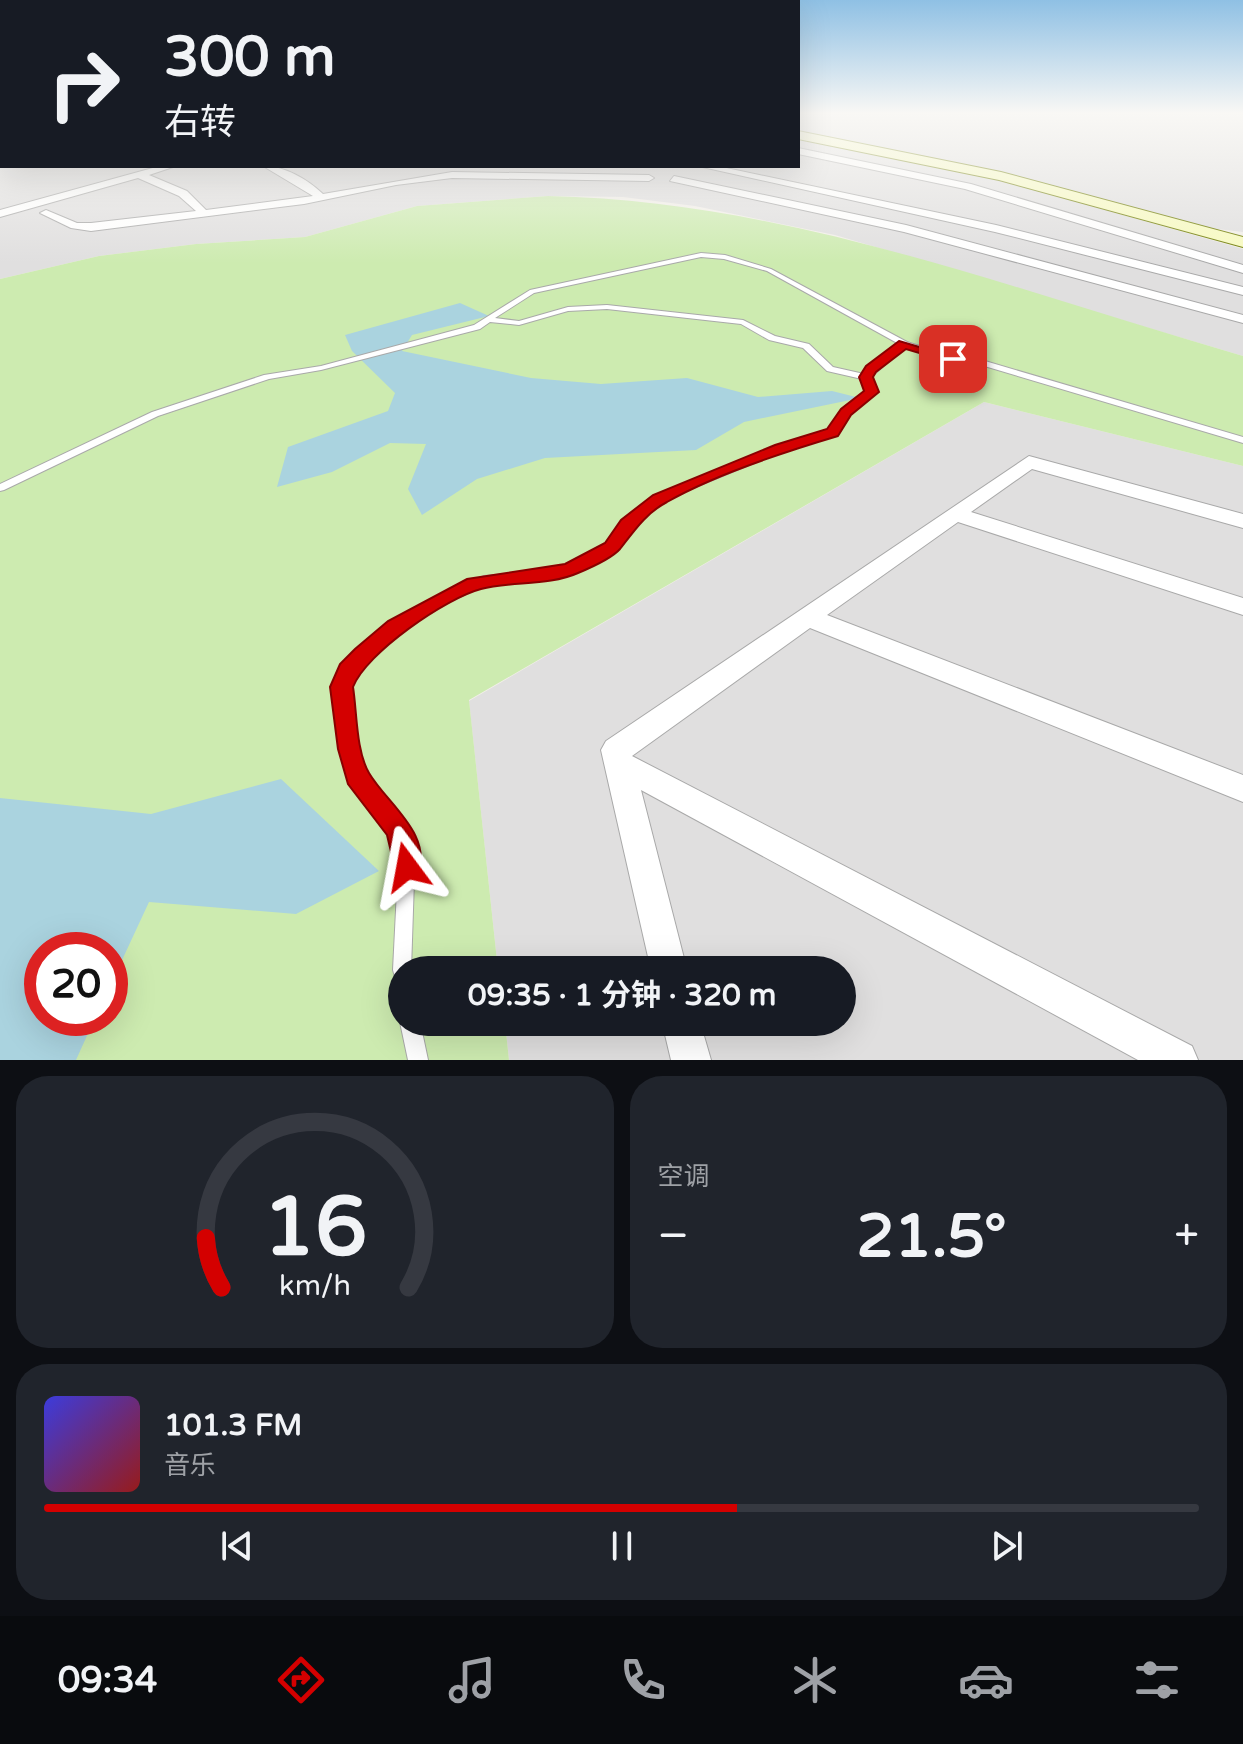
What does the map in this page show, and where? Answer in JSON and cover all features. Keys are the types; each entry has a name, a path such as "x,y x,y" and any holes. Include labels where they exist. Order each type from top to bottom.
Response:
{"street":[{"path":"858,163 967,186 1243,269"},
{"path":"939,163 1001,176 1243,242"},
{"path":"0,214 164,168"},
{"path":"272,168 307,185 321,198"},
{"path":"393,168 417,179"},
{"path":"632,168 659,182 676,175 906,229 1158,299 1243,319"},
{"path":"712,168 1021,235 1243,291"},
{"path":"46,213 75,226 91,227 321,198 417,179 484,174 653,177"},
{"path":"138,175 180,192 197,203 203,213"},
{"path":"666,956 616,750 1029,462 1243,521"},
{"path":"955,514 1243,607"},
{"path":"807,617 1243,789"},
{"path":"620,764 1178,1060"},
{"path":"685,1036 691,1060"}],"lane":[{"path":"0,488 155,414 267,377 328,366 477,327 532,291 671,260 711,255 769,270 904,344 953,359 982,363 1243,440"},
{"path":"490,320 519,323 568,309 607,307 743,322 772,338 806,346 830,369 866,377"},
{"path":"866,377 904,344"},
{"path":"403,956 407,850 397,828 357,776 341,687 348,670 396,626 474,583 570,569 611,547 627,524 660,498 780,449 833,432 846,412 872,392 866,377"},
{"path":"413,1036 418,1060"}],"shaded area":[{"path":"800,163 925,163 982,175 1243,249 1243,356 835,235 695,206 623,197 548,196 417,206 305,237 196,244 99,256 0,279 0,168 800,168"},
{"path":"961,163 1243,163 1243,232 1209,228"},
{"path":"984,402 1243,466 1243,1060 509,1060 506,1036 856,1036 856,956 496,956 469,701"}],"green space":[{"path":"548,196 638,202 726,214 813,231 986,278 1243,356 1243,466 984,402 469,700 496,956 388,956 388,1036 506,1036 509,1060 0,1060 0,279 99,256 196,244 305,237 417,206"}],"water":[{"path":"460,303 489,316 412,335 402,351 531,378 601,384 687,378 758,397 832,391 860,398 744,422 696,450 545,458 477,479 422,515 408,489 426,444 390,443 332,472 277,487 288,447 388,411 395,393 352,351 345,335"},
{"path":"281,779 379,871 296,914 149,902 128,947 128,932 24,932 24,1036 87,1036 76,1060 0,1060 0,798 151,814"}],"route":[{"path":"407,867 407,850 397,828 357,776 350,749 341,687 348,670 362,654 396,626 474,583 501,577 557,574 570,569 611,547 627,524 660,498 711,480 780,449 833,432 839,428 850,407 872,392 866,377 871,369 904,344 953,359"}]}
